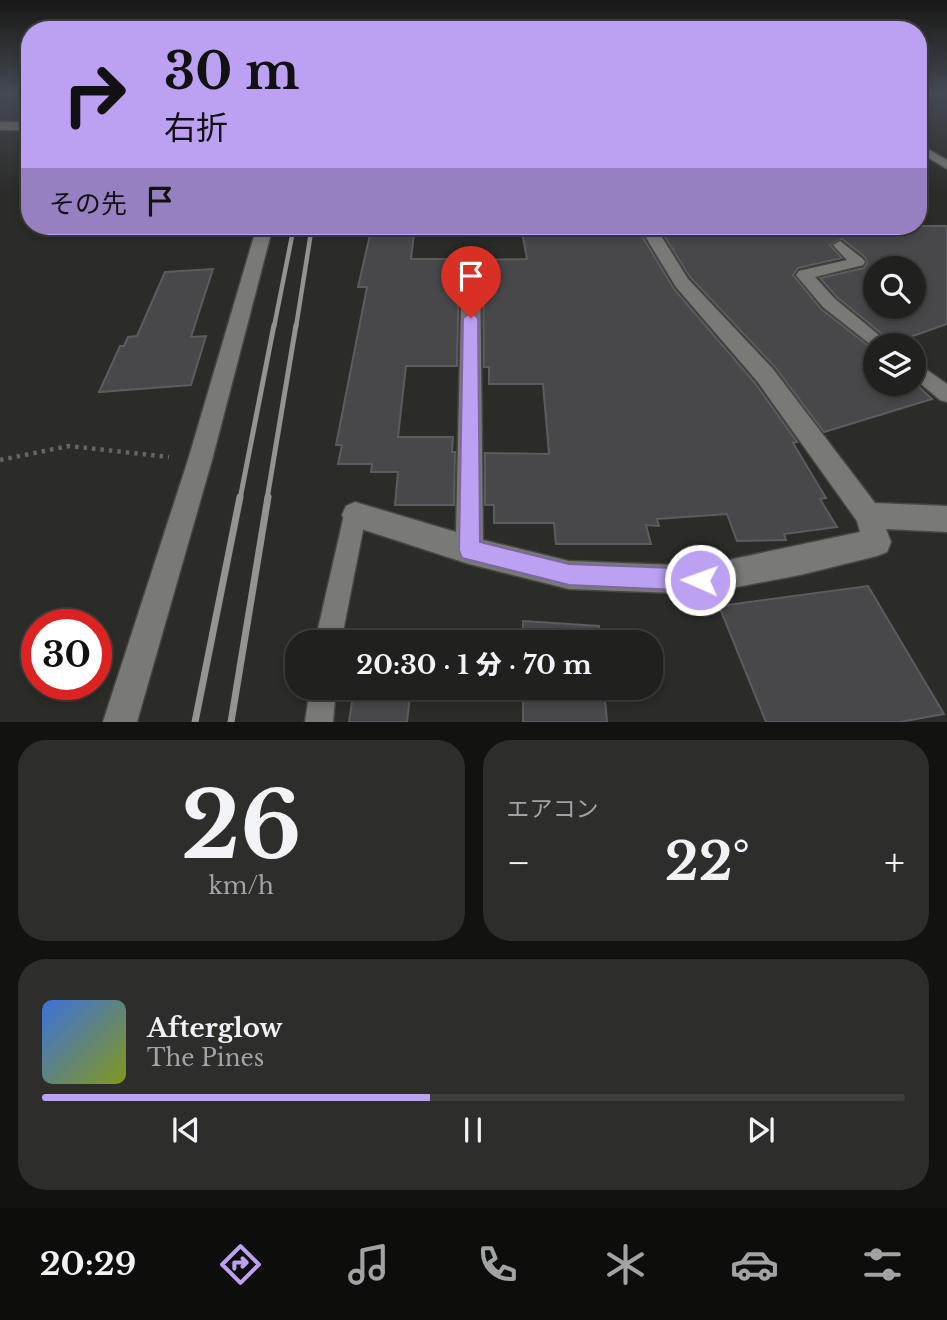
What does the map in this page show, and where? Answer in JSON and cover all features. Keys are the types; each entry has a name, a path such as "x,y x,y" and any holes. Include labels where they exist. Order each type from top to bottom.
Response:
{"street":[{"path":"120,722 200,460 262,235"},
{"path":"355,515 469,550 569,575 700,580 800,561 877,542 868,515 765,376 682,283 653,235"},
{"path":"469,550 471,266"},
{"path":"868,515 947,519"}],"lane":[{"path":"927,152 947,165"},
{"path":"840,245 858,262 804,275 830,303 868,333"},
{"path":"926,377 947,394"},
{"path":"331,630 355,515"},
{"path":"319,722 322,700"}],"path":[{"path":"0,460 69,446 200,460"}],"building":[{"path":"927,226 947,226 947,324 921,333 881,333 864,319 926,319 926,256 864,256 842,239 830,245 842,258 798,268 793,275 821,309 863,342 863,396 926,396 926,393 932,399 824,432 775,367 690,277 664,235 927,235"},
{"path":"370,235 414,235 411,259 467,259 459,266 457,366 406,366 398,437 453,437 454,505 395,505 398,472 371,472 372,464 338,464 342,445 336,445 367,287 358,287"},
{"path":"523,235 641,235 674,289 755,383 797,442 793,443 826,498 820,499 837,527 784,534 786,540 737,541 727,514 657,519 659,526 646,525 651,544 556,544 554,523 494,523 494,505 485,505 485,453 549,454 543,384 489,384 489,367 484,367 483,266 475,260 527,259"},
{"path":"863,268 863,318 837,297 820,278"},
{"path":"213,269 191,337 206,336 191,385 99,392 120,346 124,346 128,337 137,336 165,272"},
{"path":"868,586 944,714 900,722 766,722 719,606"},
{"path":"523,621 599,626 599,630 523,630"},
{"path":"352,700 410,700 407,722 349,722"},
{"path":"523,700 605,700 607,722 523,722"}],"railway":[{"path":"274,327 292,235"},
{"path":"296,327 311,235"},
{"path":"240,499 274,325"},
{"path":"267,499 296,325"},
{"path":"195,722 240,497"},
{"path":"231,722 268,497"}],"route":[{"path":"471,318 469,550 569,575 700,580"}]}
